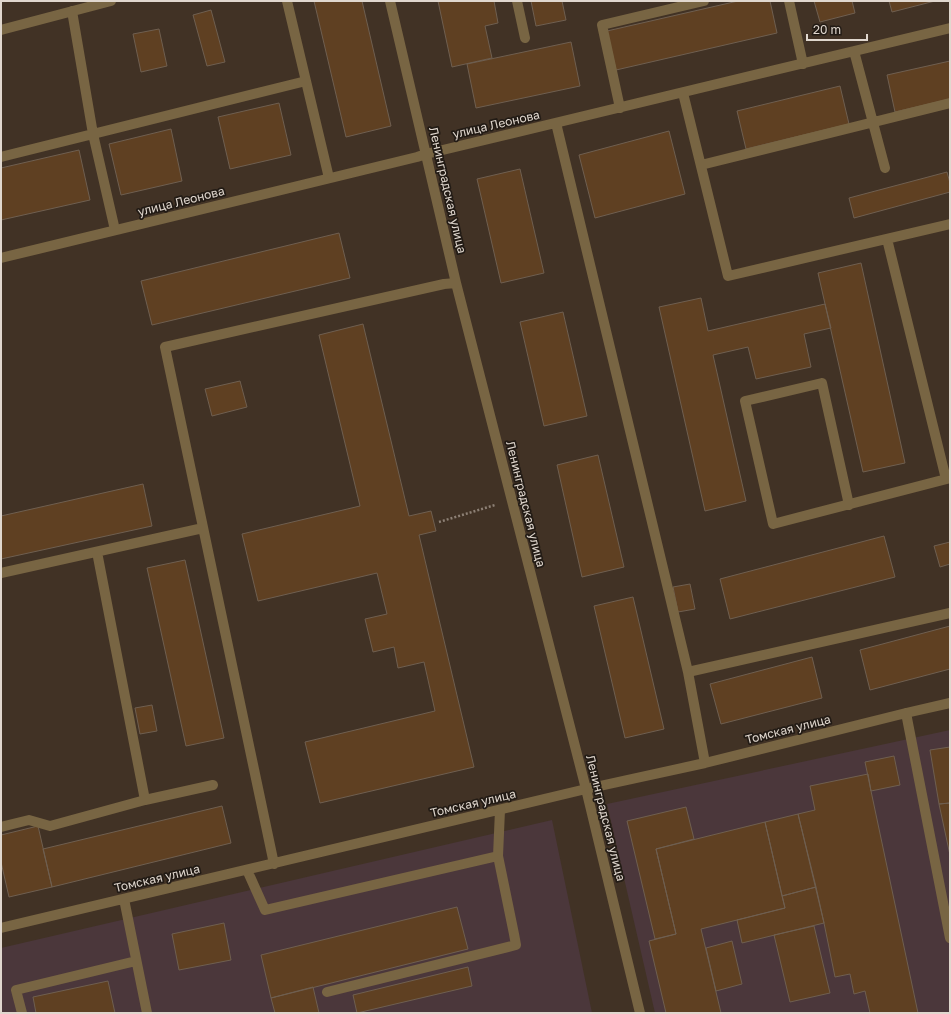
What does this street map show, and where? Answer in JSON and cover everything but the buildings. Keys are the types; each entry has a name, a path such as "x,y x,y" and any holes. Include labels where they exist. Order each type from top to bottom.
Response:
{"street":[{"path":"1,30 111,1"},
{"path":"287,1 330,178"},
{"name":"Ленинградская улица","path":"390,1 456,283 586,789 640,1013"},
{"path":"517,1 525,38"},
{"path":"620,108 602,25 704,1"},
{"path":"789,1 803,64"},
{"path":"72,11 93,134 115,230"},
{"name":"улица Леонова","path":"1,258 950,28"},
{"path":"854,51 885,168"},
{"path":"1,156 306,81"},
{"path":"683,93 728,276 950,224"},
{"path":"701,164 950,103"},
{"path":"556,123 688,672 705,763"},
{"path":"849,504 822,384 745,401 773,524 948,479 887,239"},
{"path":"274,864 165,347 436,285 456,283"},
{"path":"1,573 203,528"},
{"path":"96,552 145,800"},
{"path":"688,672 950,613"},
{"name":"Томская улица","path":"1,928 586,789 705,763 950,703"},
{"path":"906,713 950,938"},
{"path":"1,827 29,820 50,826 145,800 213,785"},
{"path":"327,992 516,945 498,856 500,810"},
{"path":"247,870 265,910 498,856"},
{"path":"124,899 147,1013"},
{"path":"22,1013 16,990 136,961"}],"path":[{"path":"439,522 495,505"}],"shaded area":[{"path":"950,730 950,1013 655,1013 607,804"},
{"path":"552,820 592,1013 1,1013 1,948"}]}
